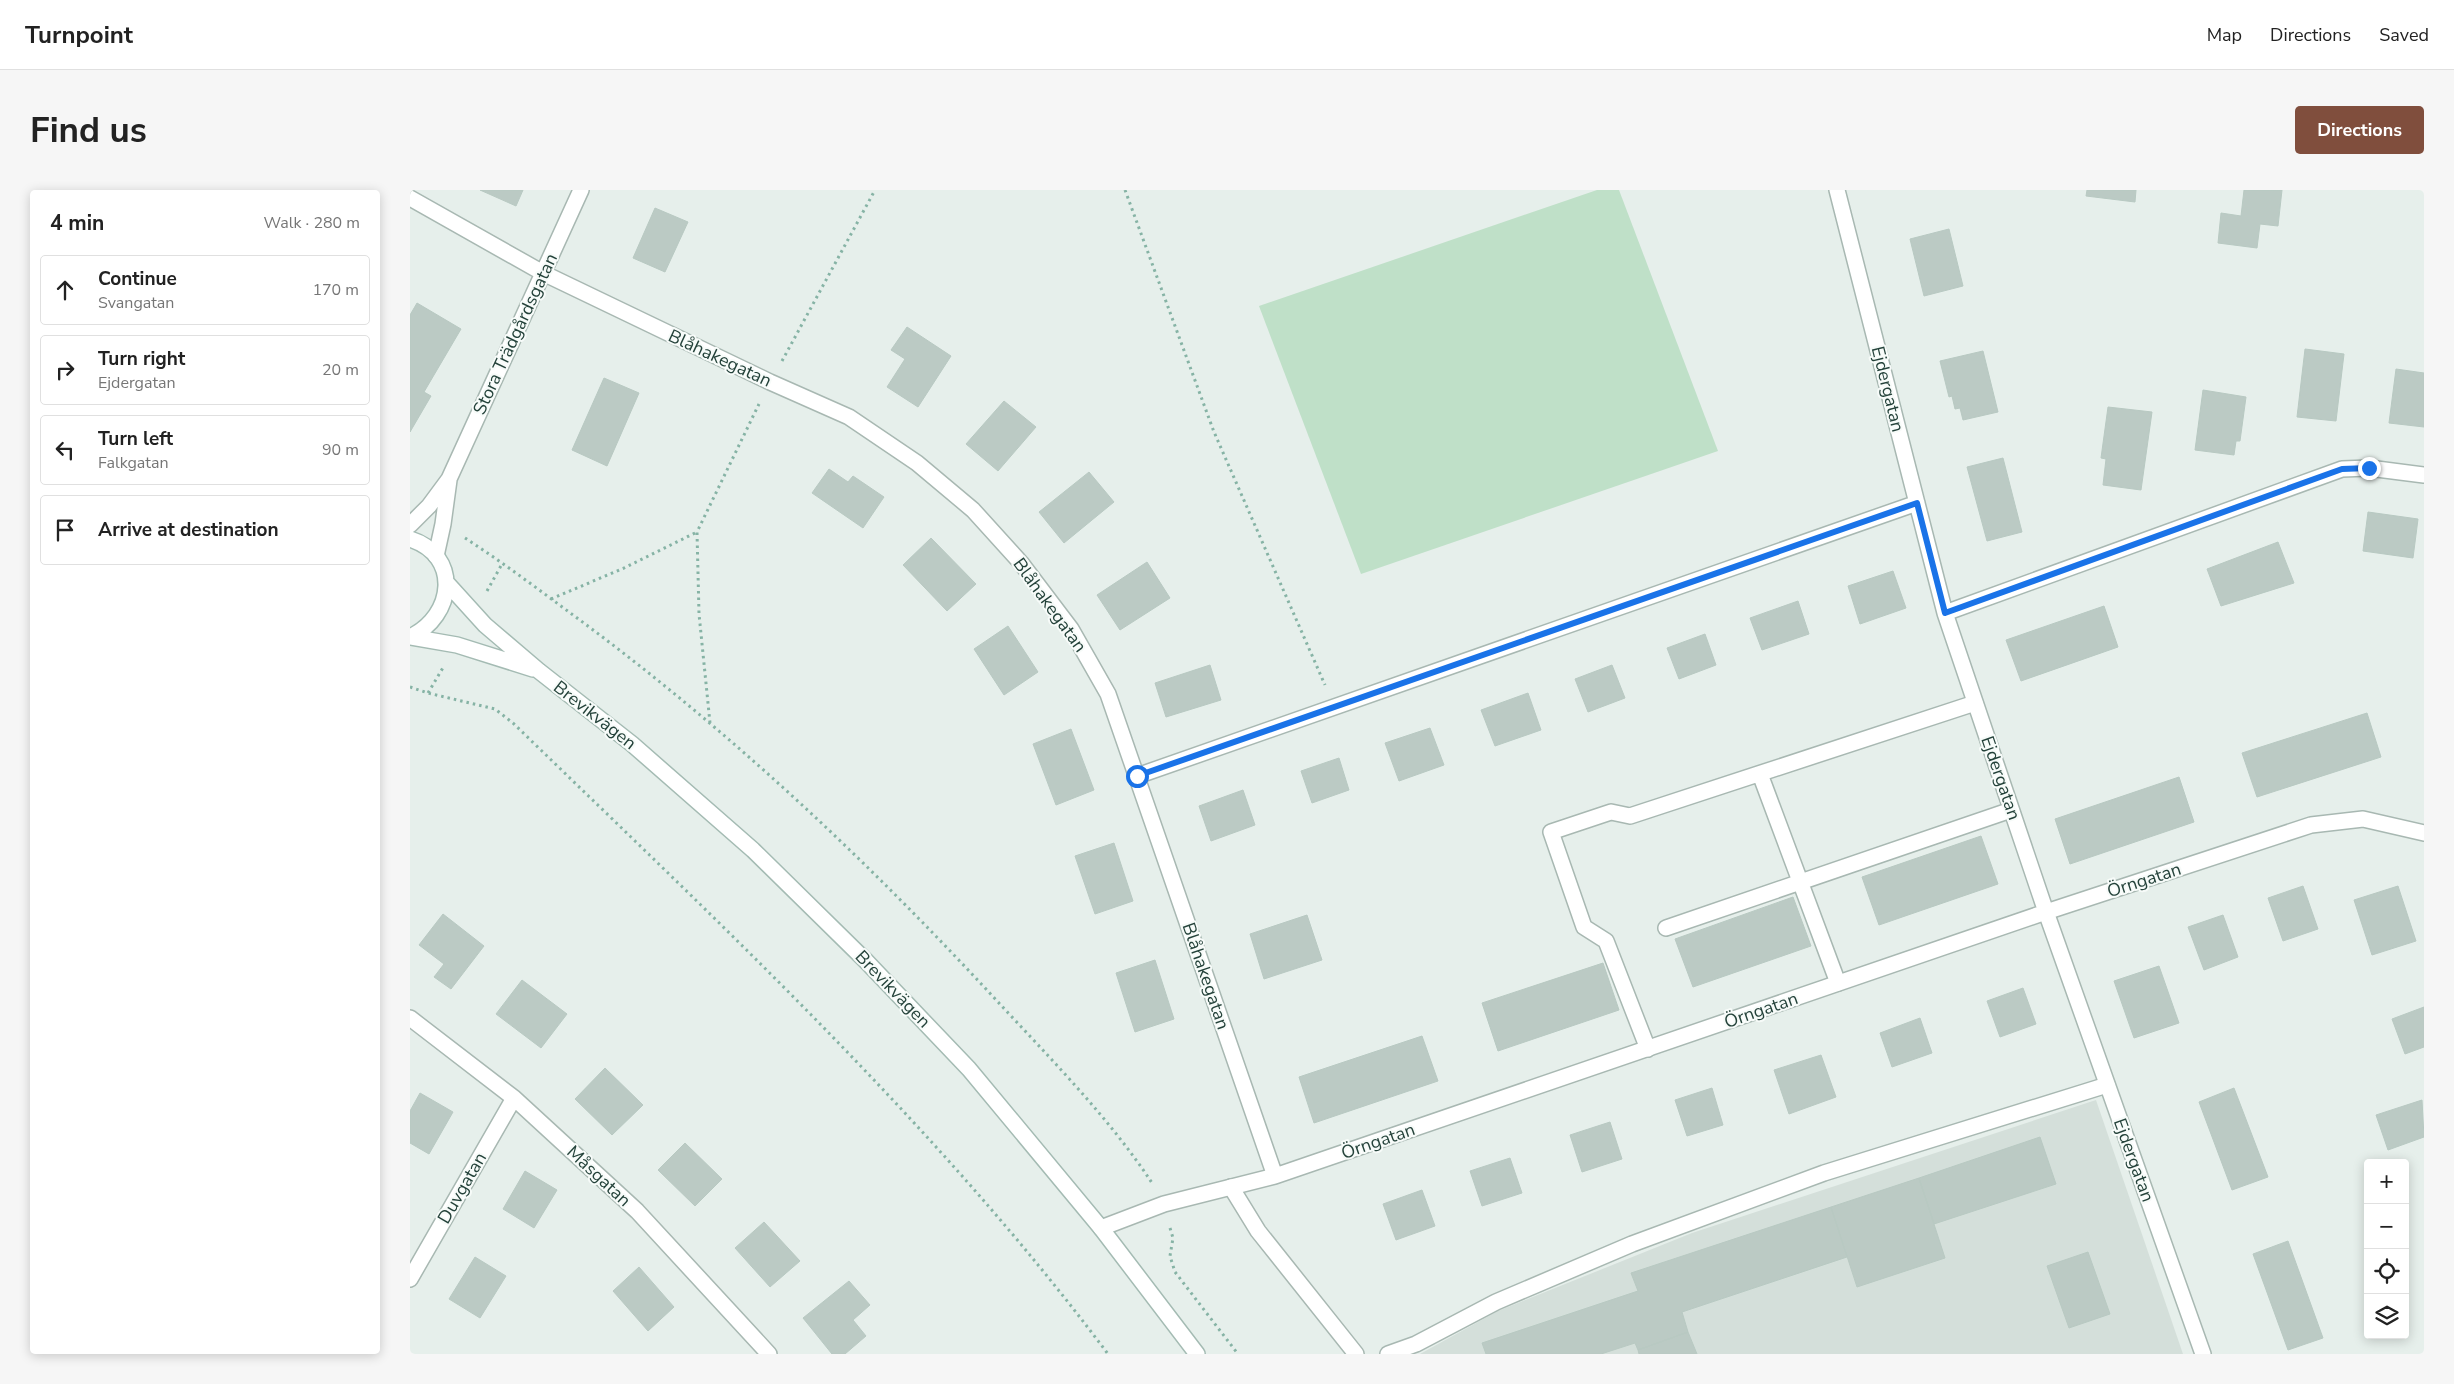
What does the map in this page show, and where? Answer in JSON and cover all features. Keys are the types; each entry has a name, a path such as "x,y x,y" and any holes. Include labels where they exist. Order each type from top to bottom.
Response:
{"street":[{"name":"Stora Trädgårdsgatan","path":"410,525 429,506 449,479 581,190"},
{"name":"Ejdergatan","path":"1837,190 1945,613 2046,912 2203,1354"},
{"name":"Blåhakegatan","path":"410,198 543,273 849,417 917,462 973,510 1022,563 1071,629 1108,694 1274,1176"},
{"path":"1945,613 2342,469 2369,468 2424,475"},
{"name":"Stora Trädgårdsgatan","path":"436,556 443,524 449,479"},
{"path":"1137,776 1917,503"},
{"path":"410,539 420,542 436,556 443,568 446,582 445,599 438,616 426,628 410,637"},
{"name":"Brevikvägen","path":"446,582 474,615 539,671 632,744 753,850 866,961 969,1069 1101,1228 1197,1354"},
{"name":"Brevikvägen","path":"410,637 457,645 539,671"},
{"path":"1648,1049 1606,941 1584,927 1551,832 1611,812 1630,816 1975,703"},
{"path":"1760,774 1838,983"},
{"path":"1666,928 2011,810"},
{"name":"Örngatan","path":"1101,1228 1164,1204 1274,1176 2046,912 2311,825 2363,819 2424,833"},
{"name":"Måsgatan","path":"410,1018 514,1098 637,1211 769,1354"},
{"path":"1388,1354 1404,1349 1496,1302 1632,1244 1824,1173 2107,1085"},
{"name":"Duvgatan","path":"410,1279 514,1098"},
{"path":"1231,1187 1258,1231 1356,1354"}],"path":[{"path":"1125,190 1214,432 1334,706"},
{"path":"443,524 551,599 634,660 799,800 941,939 1044,1052 1108,1126 1151,1181 1164,1204 1173,1238 1170,1256 1175,1272 1238,1354"},
{"path":"551,599 624,568 697,532 700,614 710,724"},
{"path":"410,687 495,709 514,723 827,1029 1006,1228 1108,1354"}],"shaded area":[{"path":"2096,1100 2183,1354 1420,1354 1498,1311 1692,1233"}],"green space":[{"path":"1597,190 1619,190 1718,451 1361,574 1259,306"}],"building":[{"path":"480,190 523,190 516,206"},
{"path":"2087,190 2136,190 2135,202 2086,196"},
{"path":"2244,190 2282,190 2278,226 2260,224 2257,248 2218,243 2221,213 2241,216"},
{"path":"655,208 688,222 665,272 633,258"},
{"path":"1949,229 1963,286 1924,296 1910,239"},
{"path":"417,303 461,329 424,392 431,396 410,432 410,315"},
{"path":"907,327 951,356 918,407 887,387 905,359 891,350"},
{"path":"2305,349 2344,354 2336,421 2297,417"},
{"path":"1983,351 1998,412 1963,420 1960,408 1955,409 1952,396 1949,397 1940,361"},
{"path":"2396,369 2424,373 2424,427 2389,423"},
{"path":"604,378 639,393 607,466 572,450"},
{"path":"2203,390 2246,397 2240,441 2236,441 2234,455 2195,450"},
{"path":"1004,401 1036,427 998,471 966,444"},
{"path":"2108,407 2152,412 2141,490 2103,485 2106,459 2101,458"},
{"path":"2003,458 2022,532 1987,541 1967,467"},
{"path":"829,469 848,482 853,476 884,497 863,528 812,493"},
{"path":"1089,472 1114,502 1064,543 1039,512"},
{"path":"2368,512 2418,519 2413,558 2363,551"},
{"path":"931,538 976,584 947,611 903,565"},
{"path":"2278,542 2294,583 2221,606 2207,569"},
{"path":"1147,562 1170,598 1120,630 1097,595"},
{"path":"1893,571 1906,608 1860,624 1848,586"},
{"path":"1798,601 1809,634 1762,650 1750,618"},
{"path":"2104,606 2118,647 2021,681 2006,640"},
{"path":"1008,626 1038,672 1004,695 974,649"},
{"path":"1705,634 1716,665 1679,679 1667,648"},
{"path":"1210,665 1221,700 1166,717 1155,683"},
{"path":"1612,665 1625,698 1588,712 1575,679"},
{"path":"1528,693 1541,730 1495,746 1481,710"},
{"path":"2367,713 2381,757 2257,797 2242,753"},
{"path":"1430,728 1444,765 1399,781 1385,743"},
{"path":"1071,729 1094,790 1056,805 1033,744"},
{"path":"1339,758 1349,790 1312,803 1301,771"},
{"path":"2179,777 2194,822 2070,864 2055,819"},
{"path":"1243,790 1255,825 1211,841 1199,806"},
{"path":"1981,836 1998,884 1879,925 1862,877"},
{"path":"1114,843 1133,901 1095,914 1075,856"},
{"path":"2303,886 2318,929 2283,941 2268,898"},
{"path":"2398,886 2416,941 2372,955 2354,900"},
{"path":"1793,897 1811,946 1693,987 1675,939"},
{"path":"443,914 484,946 451,989 434,977 444,964 419,945"},
{"path":"1307,915 1322,960 1264,979 1250,934"},
{"path":"2223,915 2238,957 2204,970 2188,927"},
{"path":"1155,960 1174,1019 1135,1032 1116,973"},
{"path":"1603,963 1619,1010 1498,1051 1482,1003"},
{"path":"2159,966 2179,1023 2134,1038 2114,981"},
{"path":"522,980 567,1014 541,1048 496,1014"},
{"path":"2023,988 2036,1024 2000,1037 1987,1001"},
{"path":"2424,1007 2424,1047 2405,1054 2392,1019"},
{"path":"1920,1018 1932,1053 1892,1067 1880,1033"},
{"path":"1422,1036 1438,1081 1314,1123 1299,1077"},
{"path":"1821,1055 1836,1097 1789,1114 1774,1070"},
{"path":"605,1068 643,1105 612,1135 575,1099"},
{"path":"1712,1088 1723,1125 1687,1136 1675,1100"},
{"path":"2234,1088 2268,1177 2232,1190 2199,1102"},
{"path":"420,1093 453,1112 429,1154 410,1143 410,1111"},
{"path":"2422,1100 2424,1137 2388,1150 2376,1115"},
{"path":"1610,1122 1622,1159 1582,1172 1570,1135"},
{"path":"2040,1137 2056,1184 1934,1224 1919,1178"},
{"path":"685,1143 722,1179 695,1206 658,1170"},
{"path":"1510,1158 1522,1193 1482,1206 1470,1171"},
{"path":"525,1171 557,1190 534,1228 503,1209"},
{"path":"1919,1178 1945,1258 1857,1287 1831,1207"},
{"path":"1422,1190 1435,1226 1396,1240 1383,1204"},
{"path":"1831,1207 1847,1257 1682,1312 1688,1332 1638,1350 1635,1343 1601,1354 1486,1354 1482,1343 1638,1291 1631,1273"},
{"path":"764,1222 800,1261 770,1287 735,1248"},
{"path":"2288,1241 2323,1338 2288,1350 2253,1254"},
{"path":"2088,1252 2110,1314 2069,1328 2047,1266"},
{"path":"475,1257 506,1276 480,1318 449,1299"},
{"path":"639,1267 674,1307 648,1331 613,1291"},
{"path":"849,1281 870,1305 853,1320 866,1336 845,1354 832,1354 803,1318"},
{"path":"1688,1332 1697,1354 1639,1354 1638,1350"}],"route":[{"path":"1137,776 1917,503 1945,613 2342,469 2369,468"}]}
